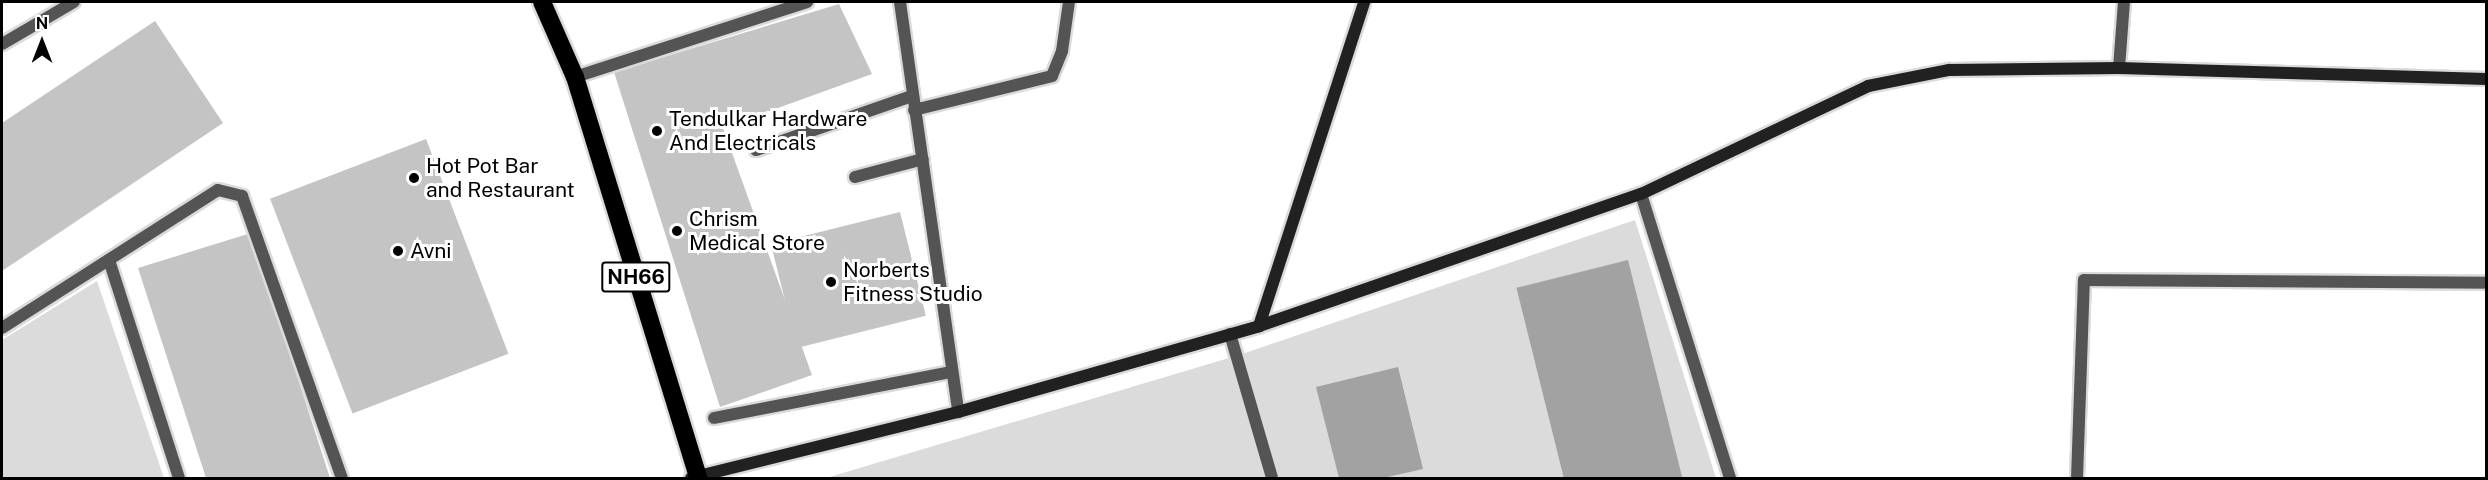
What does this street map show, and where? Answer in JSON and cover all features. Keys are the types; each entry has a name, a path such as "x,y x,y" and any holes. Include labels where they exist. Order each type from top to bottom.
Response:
{"highway":[{"name":"NH66","path":"542,2 575,77 695,478"}],"street":[{"path":"2,45 74,2"},
{"path":"575,77 807,2"},
{"path":"900,2 950,372 958,412"},
{"path":"914,110 1052,76 1062,51 1069,2"},
{"path":"1258,326 1364,2"},
{"path":"2120,68 2124,2"},
{"path":"695,478 958,412 1258,326 1641,194 1868,86 1949,70 2120,68 2487,79"},
{"path":"756,150 912,96"},
{"path":"855,177 923,159"},
{"path":"2,328 218,190 242,196 342,478"},
{"path":"1641,194 1730,478"},
{"path":"109,260 179,478"},
{"path":"2077,478 2084,280 2487,284"},
{"path":"1230,334 1272,478"},
{"path":"714,418 950,372"}],"shaded area":[{"path":"1635,220 1716,478 826,478 1239,355"},
{"path":"1628,260 1682,477 1564,478 1516,288"},
{"path":"97,281 164,478 2,478 2,340"},
{"path":"1398,367 1423,469 1383,478 1339,478 1316,387"}],"building":[{"path":"839,4 872,74 723,128 812,375 720,407 614,72"},
{"path":"155,21 223,123 2,271 2,123"},
{"path":"426,139 508,354 353,414 270,199"},
{"path":"900,212 926,316 797,348 771,244"},
{"path":"251,233 330,478 206,478 138,268"}],"place":[{"name":"Tendulkar Hardware And Electricals","path":"657,131"},
{"name":"Hot Pot Bar and Restaurant","path":"414,178"},
{"name":"Chrism Medical Store","path":"677,231"},
{"name":"Avni","path":"398,251"},
{"name":"Norberts Fitness Studio","path":"831,282"}]}
